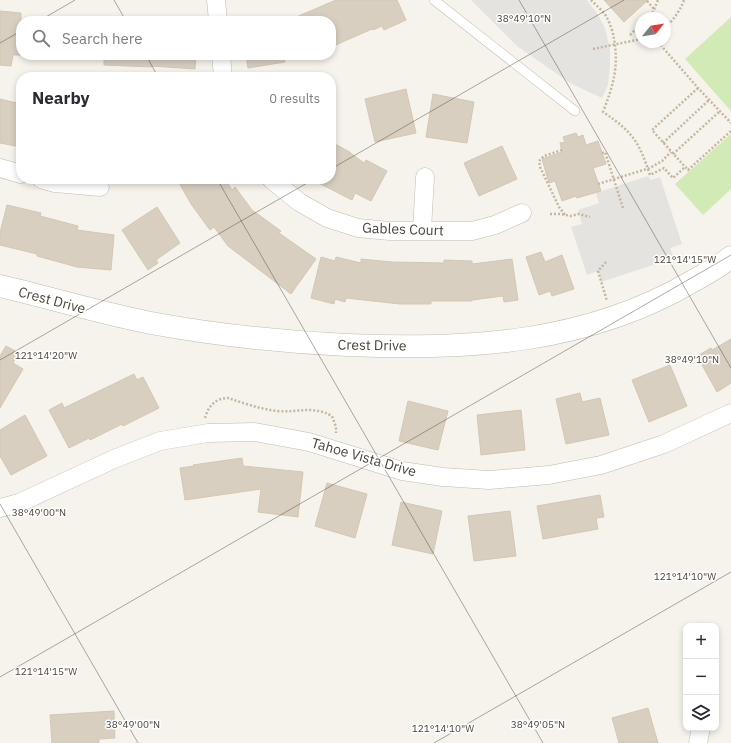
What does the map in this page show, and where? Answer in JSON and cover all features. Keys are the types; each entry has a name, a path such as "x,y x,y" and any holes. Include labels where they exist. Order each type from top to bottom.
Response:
{"street":[{"path":"216,0 218,16"},
{"path":"221,60 223,72"},
{"path":"0,168 16,173"},
{"path":"422,230 425,177"},
{"path":"66,184 100,187"},
{"name":"Gables Court","path":"277,184 299,202 327,218 358,228 472,231 495,225 522,213"},
{"name":"Crest Drive","path":"0,286 93,311 151,323 220,334 300,343 383,346 451,346 508,342 562,332 612,319 670,295 723,264 731,257"},
{"name":"Tahoe Vista Drive","path":"0,508 19,503 114,459 160,441 208,433 255,432 309,442 402,471 443,477 489,480 549,476 601,465 664,444 731,413"},
{"path":"698,743 700,731"}],"lane":[{"path":"434,0 575,111"}],"path":[{"path":"591,0 606,16 612,31 616,54 616,72 612,90 603,112 618,122 630,133 640,147 650,176 664,168 673,178 685,167"},
{"path":"651,12 658,0"},
{"path":"671,22 680,10 684,0"},
{"path":"647,2 654,9"},
{"path":"630,35 635,30"},
{"path":"593,49 635,40"},
{"path":"663,48 731,123"},
{"path":"698,88 652,130 688,170 731,131"},
{"path":"663,143 709,100"},
{"path":"598,184 647,169 662,161 720,111"},
{"path":"562,150 544,156 539,161 540,167 565,215"},
{"path":"602,153 606,152 623,208"},
{"path":"550,214 572,216 579,214 590,217"},
{"path":"606,262 598,271 612,319"},
{"path":"204,420 207,411 214,402 222,398 228,398 276,411 323,411 332,416 335,421 336,438"}],"green space":[{"path":"731,17 731,111 685,59"},
{"path":"731,134 731,189 703,215 675,184"}],"shaded area":[{"path":"471,0 587,0 605,28 610,49 608,85 602,98 570,83 517,46"},
{"path":"648,176 651,180 660,177 682,244 670,248 674,258 601,282 598,271 587,275 571,227 582,224 578,210 599,203 596,193"}],"building":[{"path":"336,0 397,0 406,20 384,30 382,26 373,30 372,29 336,45 336,16 299,16"},
{"path":"604,0 648,0 624,22"},
{"path":"0,11 21,13 21,16 16,16 16,55 13,55 11,66 0,65"},
{"path":"104,60 196,60 195,69 104,65"},
{"path":"247,60 285,60 285,62 248,68"},
{"path":"406,89 416,133 375,142 365,99"},
{"path":"433,94 474,102 467,143 426,137"},
{"path":"0,99 16,103 16,146 0,143"},
{"path":"576,133 578,137 583,135 586,145 598,141 606,164 593,168 601,191 577,198 576,196 562,201 555,181 549,183 542,159 562,152 560,143 565,142 563,137"},
{"path":"336,145 348,151 364,163 366,160 387,171 371,201 355,193 352,200 321,184 336,184"},
{"path":"502,146 517,179 479,196 464,163"},
{"path":"180,184 228,184 232,190 235,187 252,210 281,231 279,233 316,259 291,294 228,246 214,227 210,230 191,204"},
{"path":"7,205 41,213 40,216 78,226 77,230 114,235 111,270 77,267 37,256 37,254 0,245 0,233"},
{"path":"157,207 180,243 156,260 158,263 148,270 122,230"},
{"path":"541,252 545,262 562,255 574,289 552,296 550,291 539,295 526,257"},
{"path":"321,257 335,261 336,257 361,263 361,259 392,262 444,263 444,260 472,261 472,264 512,259 518,300 504,302 503,296 472,301 431,301 431,304 400,304 346,298 345,302 335,299 334,304 311,298"},
{"path":"731,339 731,383 717,392 697,356 711,348 712,350"},
{"path":"6,346 19,353 13,363 23,369 0,408 0,356"},
{"path":"670,365 687,406 649,422 632,380"},
{"path":"134,374 137,380 143,377 159,408 123,426 122,424 90,440 89,438 69,448 49,410 62,403 64,408"},
{"path":"580,393 582,402 600,398 609,435 566,444 556,399"},
{"path":"408,401 448,411 438,450 399,441"},
{"path":"521,410 525,450 481,455 477,415"},
{"path":"25,415 47,456 11,475 0,456 0,430"},
{"path":"242,458 243,466 303,472 298,517 258,512 261,489 185,500 180,468"},
{"path":"327,483 367,494 355,538 315,526"},
{"path":"600,495 604,517 596,518 598,529 543,539 537,506"},
{"path":"401,502 442,511 433,554 392,545"},
{"path":"510,511 516,556 474,561 468,516"},
{"path":"648,708 658,743 619,743 612,718"},
{"path":"114,711 115,738 99,739 99,743 52,743 50,715"}]}
